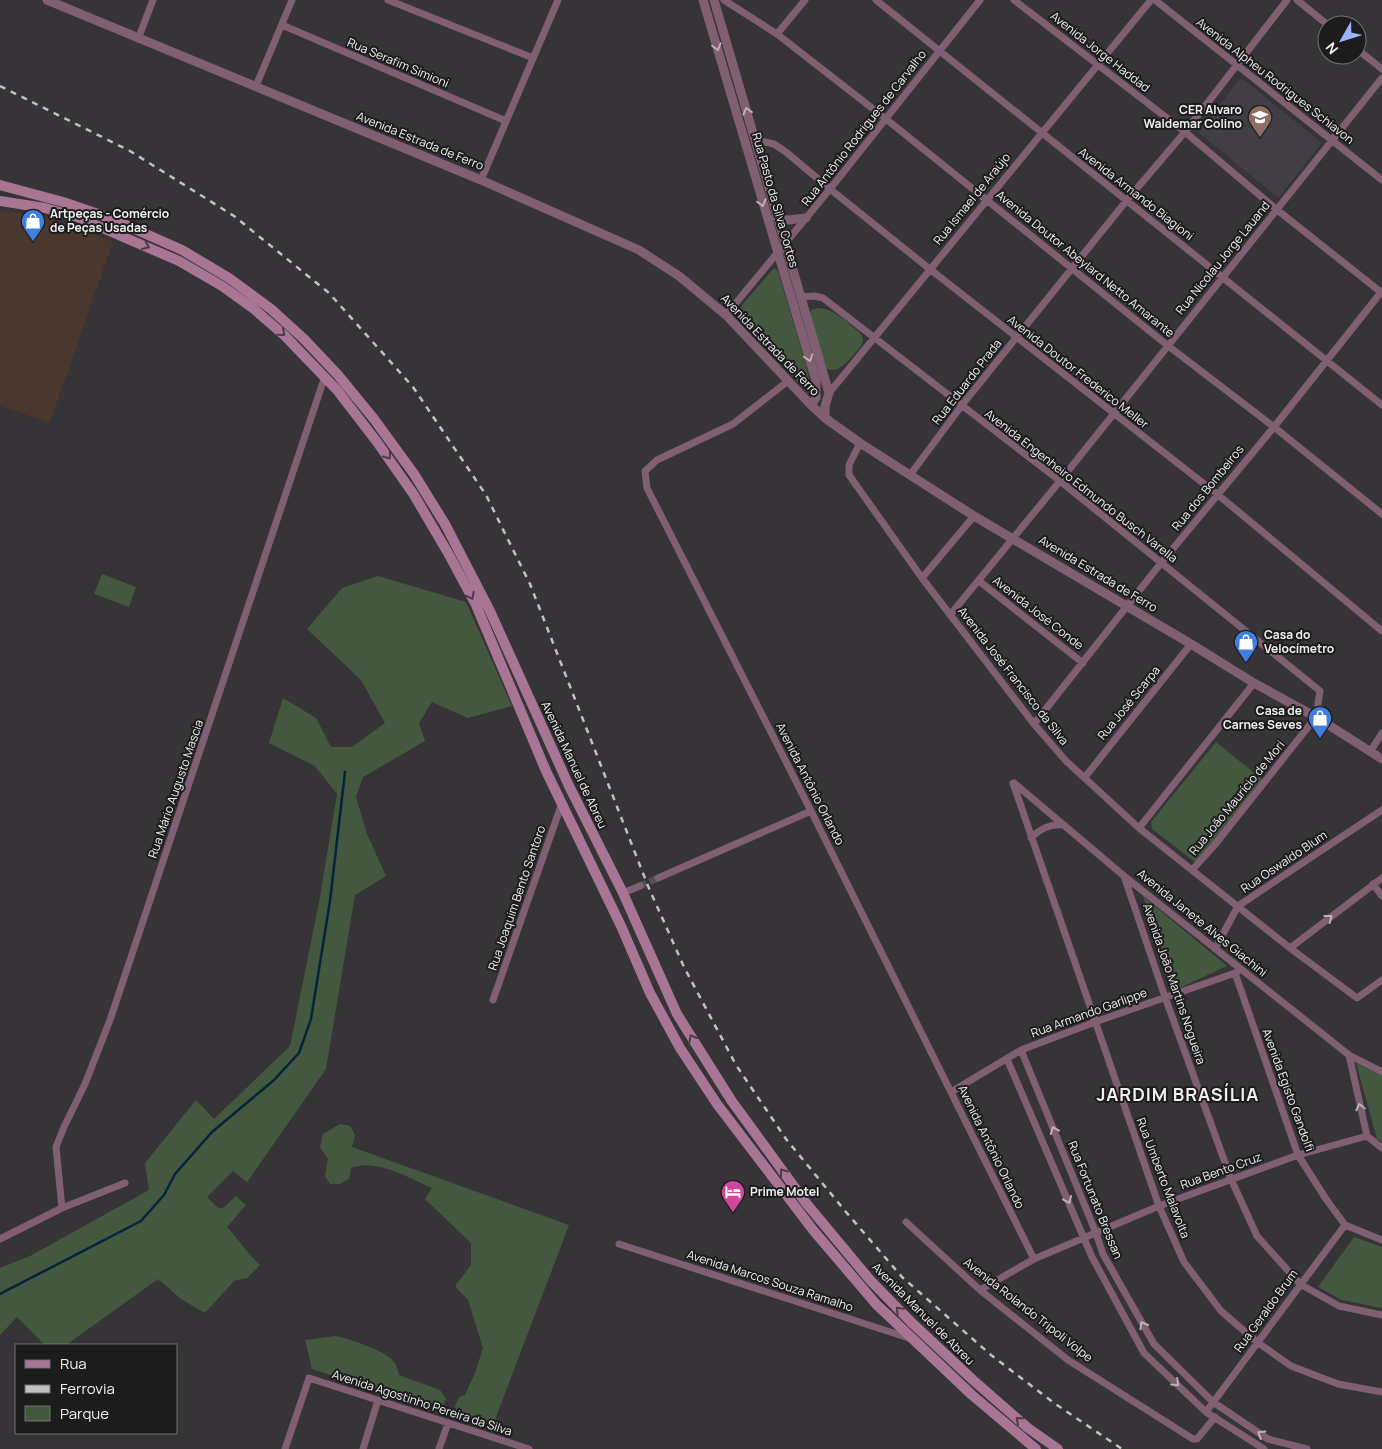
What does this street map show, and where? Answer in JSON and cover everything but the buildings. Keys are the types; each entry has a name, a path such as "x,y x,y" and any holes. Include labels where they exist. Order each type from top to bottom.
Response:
{"main road":[{"name":"Avenida Manuel de Abreu","path":"0,185 63,202 110,218 182,250 229,278 271,309 304,339 338,375 374,418 414,474 445,524 486,602 569,786 623,893 677,1014 731,1100 806,1203 870,1280 910,1322 980,1386 1028,1428 1058,1449"},
{"name":"Avenida Manuel de Abreu","path":"0,201 45,208 77,217 179,260 222,286 254,309 285,336 325,376 382,449 414,495 448,553 476,605 562,803 617,917 650,993 680,1048 717,1104 812,1230 876,1304 972,1395 1036,1449"}],"street":[{"name":"Avenida Estrada de Ferro","path":"46,0 481,180 640,250 678,276 726,315 811,405 825,418 860,443 974,516 1013,537 1382,759"},
{"path":"138,39 153,0"},
{"path":"256,86 292,0"},
{"path":"388,0 533,58"},
{"path":"481,180 558,0"},
{"name":"Rua Pasto da Silva Cortes","path":"703,0 816,381 816,398 811,405"},
{"name":"Rua Pasto da Silva Cortes","path":"714,0 829,393"},
{"name":"Avenida Doutor Abeylard Netto Amarante","path":"724,0 777,34 886,119 1167,345 1274,427 1382,514"},
{"path":"777,34 806,0"},
{"name":"Avenida Armando Biagioni","path":"876,0 1382,405"},
{"name":"Rua Antônio Rodrigues de Carvalho","path":"726,315 830,189 980,0"},
{"name":"Avenida Jorge Haddad","path":"1014,0 1186,132 1276,209 1382,292"},
{"name":"Rua Ismael de Araújo","path":"829,393 875,339 1097,64 1153,0"},
{"name":"Avenida Alpheu Rodrigues Schiavon","path":"1153,0 1382,180"},
{"name":"Rua Eduardo Prada","path":"910,475 1016,337 1127,200 1186,132 1287,0"},
{"path":"1297,0 1317,16"},
{"name":"Rua Serafim Simioni","path":"282,25 506,121"},
{"path":"1367,57 1382,69"},
{"name":"Rua Nicolau Jorge Lauand","path":"950,615 1060,481 1382,78"},
{"name":"Avenida Doutor Frederico Meller","path":"756,140 768,142 779,147 931,270 1217,494 1382,630"},
{"path":"776,217 788,220 806,218"},
{"name":"Rua dos Bombeiros","path":"1034,724 1161,563 1274,427 1382,292"},
{"name":"Avenida Engenheiro Edmundo Busch Varella","path":"801,297 814,296 823,298 1060,481 1320,691 1316,718"},
{"name":"Rua Mário Augusto Mascia","path":"62,1208 56,1147 85,1084 110,1020 325,376"},
{"name":"Avenida Antônio Orlando","path":"788,381 733,424 657,460 645,471 647,488 812,812 1034,1260"},
{"path":"825,418 825,406 829,393"},
{"name":"Avenida José Francisco da Silva","path":"860,443 848,466 848,475 950,615 1034,724 1066,761 1139,828 1290,948 1357,998 1382,980"},
{"path":"922,578 974,516"},
{"name":"Avenida José Conde","path":"979,581 1083,663"},
{"name":"Rua José Scarpa","path":"1085,777 1191,644"},
{"path":"1139,828 1254,683"},
{"name":"Rua João Maurício de Mori","path":"1193,869 1213,847 1316,718"},
{"path":"1370,752 1382,733"},
{"name":"Avenida Janete Alves Giachini","path":"1013,783 1215,949 1238,971 1349,1055 1382,1072"},
{"name":"Rua Umberto Malavolta","path":"1013,783 1160,1206 1184,1262 1221,1311 1257,1342 1291,1366 1338,1384 1382,1392"},
{"name":"Rua Joaquim Bento Santoro","path":"492,1000 562,803"},
{"name":"Rua Oswaldo Blum","path":"1215,949 1238,906 1382,810"},
{"path":"658,878 812,812"},
{"path":"1031,838 1042,828 1057,825 1064,826"},
{"name":"Avenida João Martins Nogueira","path":"1124,876 1231,1179 1257,1236 1300,1284 1339,1306 1382,1315"},
{"path":"1290,948 1382,878"},
{"path":"1373,884 1382,896"},
{"path":"623,893 640,886"},
{"name":"Rua Armando Garlippe","path":"951,1092 1021,1050 1238,971"},
{"name":"Avenida Egisto Gandolfi","path":"1238,971 1298,1154 1345,1225"},
{"name":"Rua Fortunato Bressan","path":"1021,1050 1103,1254 1154,1344 1213,1402 1268,1439 1307,1449"},
{"path":"1349,1055 1367,1136 1382,1148"},
{"name":"Rua Fortunato Bressan","path":"1007,1059 1092,1257 1144,1353 1206,1412 1264,1449"},
{"name":"Rua Bento Cruz","path":"980,1290 1034,1260 1160,1206 1298,1154 1367,1136"},
{"path":"0,1239 62,1208 125,1183"},
{"name":"Avenida Rolando Tripoli Volpe","path":"906,1222 980,1290 1068,1360 1192,1439 1197,1439 1215,1418"},
{"path":"1345,1225 1382,1240"},
{"name":"Rua Geraldo Brum","path":"1206,1412 1345,1225"},
{"name":"Avenida Marcos Souza Ramalho","path":"618,1244 914,1340"},
{"name":"Avenida Agostinho Pereira da Silva","path":"285,1449 309,1378 516,1447 529,1449"},
{"path":"363,1449 378,1400"},
{"path":"439,1449 448,1423"}],"shaded area":[{"name":"CER Alvaro Waldemar Colino","path":"1239,80 1244,80 1321,142 1279,197 1199,133"},
{"path":"0,211 50,218 113,241 50,423 0,406"}],"green space":[{"path":"774,268 778,271 806,365 812,392 807,393 763,340 742,320 739,313 742,305"},
{"path":"818,308 830,311 840,317 859,332 863,338 859,349 838,369 830,370 825,368 810,315 811,310"},
{"path":"102,574 136,587 129,607 94,594"},
{"path":"378,576 466,602 512,706 468,718 432,702 419,723 425,741 363,777 356,797 367,834 386,876 355,895 326,1069 247,1182 233,1171 207,1197 218,1208 223,1208 236,1196 246,1205 227,1227 260,1265 247,1278 234,1281 205,1313 181,1299 158,1279 67,1344 44,1344 17,1317 0,1335 0,1268 30,1256 149,1190 145,1163 196,1100 214,1119 290,1046 320,897 337,794 315,766 269,743 283,698 316,718 331,747 352,747 385,723 361,680 307,629 342,588"},
{"path":"1216,742 1264,781 1200,860 1195,862 1152,829 1151,822"},
{"path":"1143,896 1227,966 1173,991"},
{"path":"1356,1063 1382,1076 1382,1142 1377,1139"},
{"path":"340,1124 350,1126 355,1135 352,1147 569,1225 493,1425 457,1415 455,1406 459,1397 465,1395 483,1348 468,1300 455,1286 471,1265 471,1243 425,1199 432,1188 392,1170 371,1166 351,1168 349,1179 340,1184 330,1184 325,1176 328,1159 320,1147 323,1134"},
{"path":"1354,1237 1382,1247 1382,1308 1342,1300 1318,1287"},
{"path":"336,1336 359,1343 384,1354 395,1363 399,1375 440,1390 446,1399 440,1410 312,1369 305,1340"}],"waterway":[{"path":"0,1294 141,1221 164,1195 175,1174 212,1132 274,1080 299,1053 311,1019 330,901 345,772"}],"tunnel":[{"path":"640,886 658,878"}],"railway":[{"path":"0,86 130,151 234,216 329,293 413,387 486,495 530,584 648,886 684,967 736,1065 786,1139 902,1277 991,1355 1054,1403 1122,1449"}],"place":[{"name":"CER Alvaro Waldemar Colino","path":"1260,138"},
{"name":"Artpeças - Comércio de Peças Usadas","path":"33,242"},
{"name":"Casa do Velocímetro","path":"1246,663"},
{"name":"Casa de Carnes Seves","path":"1320,739"},
{"name":"Prime Motel","path":"733,1213"}],"district":[{"name":"JARDIM BRASÍLIA","path":"1178,1095"}]}
